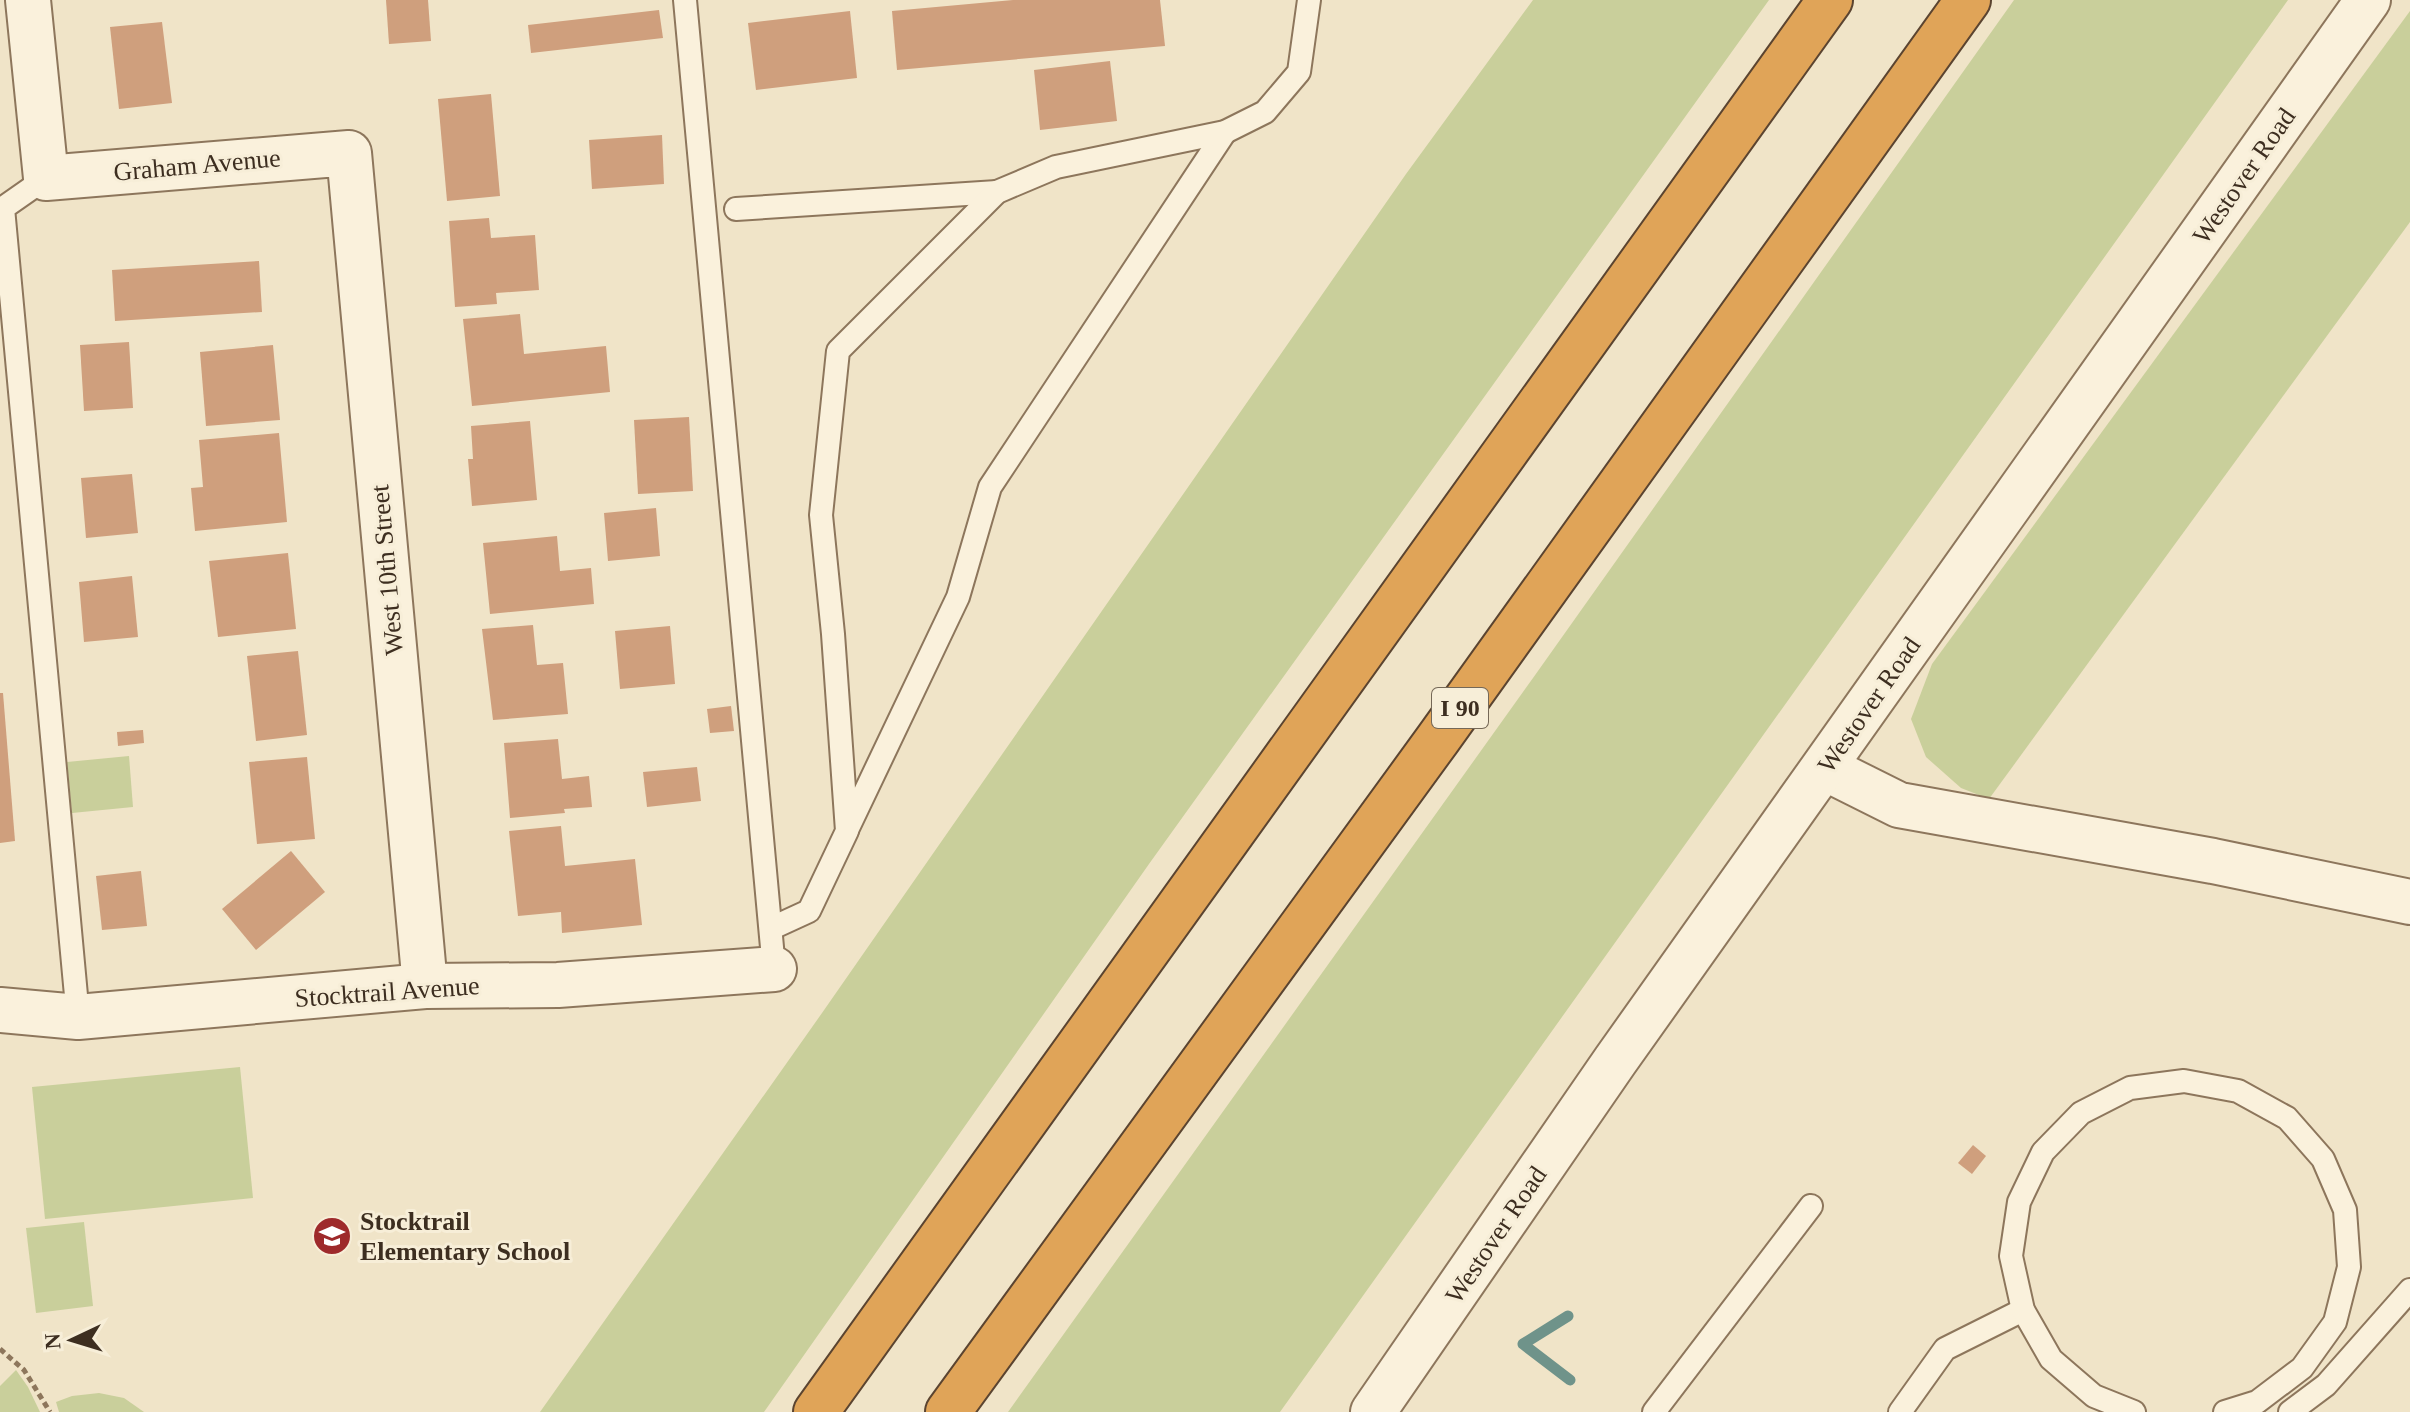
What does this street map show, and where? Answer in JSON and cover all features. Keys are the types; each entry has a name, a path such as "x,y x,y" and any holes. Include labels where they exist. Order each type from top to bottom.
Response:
{"highway":[{"path":"816,1412 1830,0"},
{"name":"I 90","path":"948,1412 1447,726 1968,0"}],"street":[{"path":"28,0 46,178"},
{"name":"Westover Road","path":"1373,1412 1615,1061 2368,0"},
{"name":"Graham Avenue","path":"46,178 349,153"},
{"name":"West 10th Street","path":"349,153 425,986"},
{"path":"1825,768 1899,805 2213,861 2410,902"},
{"name":"Stocktrail Avenue","path":"0,1010 78,1017 425,986 558,985 773,948"}],"lane":[{"path":"685,0 773,948"},
{"path":"736,209 997,192 1056,167 1225,132 1265,112 1299,72 1309,0"},
{"path":"773,948 809,911 958,597 990,487 1225,132"},
{"path":"46,178 3,208 78,1017"},
{"path":"847,831 821,515 838,351 997,192"},
{"path":"2134,1412 2094,1396 2051,1359 2023,1310 2011,1256 2019,1202 2043,1152 2081,1113 2130,1088 2184,1081 2238,1091 2287,1118 2323,1159 2345,1210 2349,1267 2335,1322 2302,1368 2257,1402 2225,1412"},
{"path":"1654,1412 1811,1206"},
{"path":"2290,1412 2326,1385 2410,1290"},
{"path":"1900,1412 1945,1349 2023,1310"}],"path":[{"path":"0,1349 24,1370 50,1412"}],"green space":[{"path":"1533,0 1769,0 1149,864 764,1412 540,1412 1406,174"},
{"path":"2014,0 2288,0 1280,1412 1008,1412 1533,678"},
{"path":"2410,11 2410,222 1989,799 1961,788 1926,757 1911,719 1932,664"},
{"path":"129,756 133,807 72,813 67,762"},
{"path":"240,1067 253,1198 45,1219 32,1087"},
{"path":"84,1222 93,1306 36,1313 26,1228"},
{"path":"16,1370 40,1412 0,1412 0,1386"},
{"path":"99,1393 124,1398 144,1412 59,1412 56,1402 72,1396"}],"building":[{"path":"386,0 428,0 431,41 389,44"},
{"path":"1013,0 1160,0 1165,46 897,70 892,11"},
{"path":"659,10 663,38 531,53 528,25"},
{"path":"850,11 857,78 756,90 748,23"},
{"path":"162,22 172,103 119,109 110,27"},
{"path":"1110,61 1117,121 1040,130 1034,70"},
{"path":"491,94 500,196 447,201 438,99"},
{"path":"662,135 664,184 592,189 589,140"},
{"path":"489,218 491,238 535,235 539,290 496,293 497,304 455,307 449,221"},
{"path":"259,261 262,312 115,321 112,270"},
{"path":"520,314 524,354 606,346 610,392 472,406 463,319"},
{"path":"129,342 133,408 84,411 80,345"},
{"path":"273,345 280,420 206,426 200,352"},
{"path":"689,417 693,491 638,494 634,420"},
{"path":"530,421 537,500 472,506 468,459 473,459 471,426"},
{"path":"279,433 287,522 195,531 191,488 203,487 199,440"},
{"path":"132,474 138,533 86,538 81,478"},
{"path":"656,508 660,556 608,561 604,513"},
{"path":"557,536 560,571 591,568 594,604 490,614 483,543"},
{"path":"288,553 296,629 218,637 209,561"},
{"path":"132,576 138,637 84,642 79,582"},
{"path":"533,625 537,665 563,663 568,714 493,720 482,629"},
{"path":"670,626 675,684 620,689 615,631"},
{"path":"298,651 307,735 256,741 247,656"},
{"path":"0,693 3,693 15,841 0,843"},
{"path":"731,706 734,731 710,733 707,709"},
{"path":"143,730 144,743 118,746 117,732"},
{"path":"558,739 562,779 589,776 592,807 510,818 504,743"},
{"path":"307,757 315,839 257,844 249,762"},
{"path":"697,767 701,801 647,807 643,772"},
{"path":"561,826 565,866 635,859 642,925 562,933 561,912 518,916 509,831"},
{"path":"291,851 325,892 256,950 222,909"},
{"path":"141,871 147,926 102,930 96,876"},
{"path":"1973,1145 1986,1156 1972,1174 1958,1163"}],"waterway":[{"path":"1568,1316 1523,1344 1570,1380"}],"place":[{"name":"Stocktrail Elementary School","path":"332,1236"}]}
